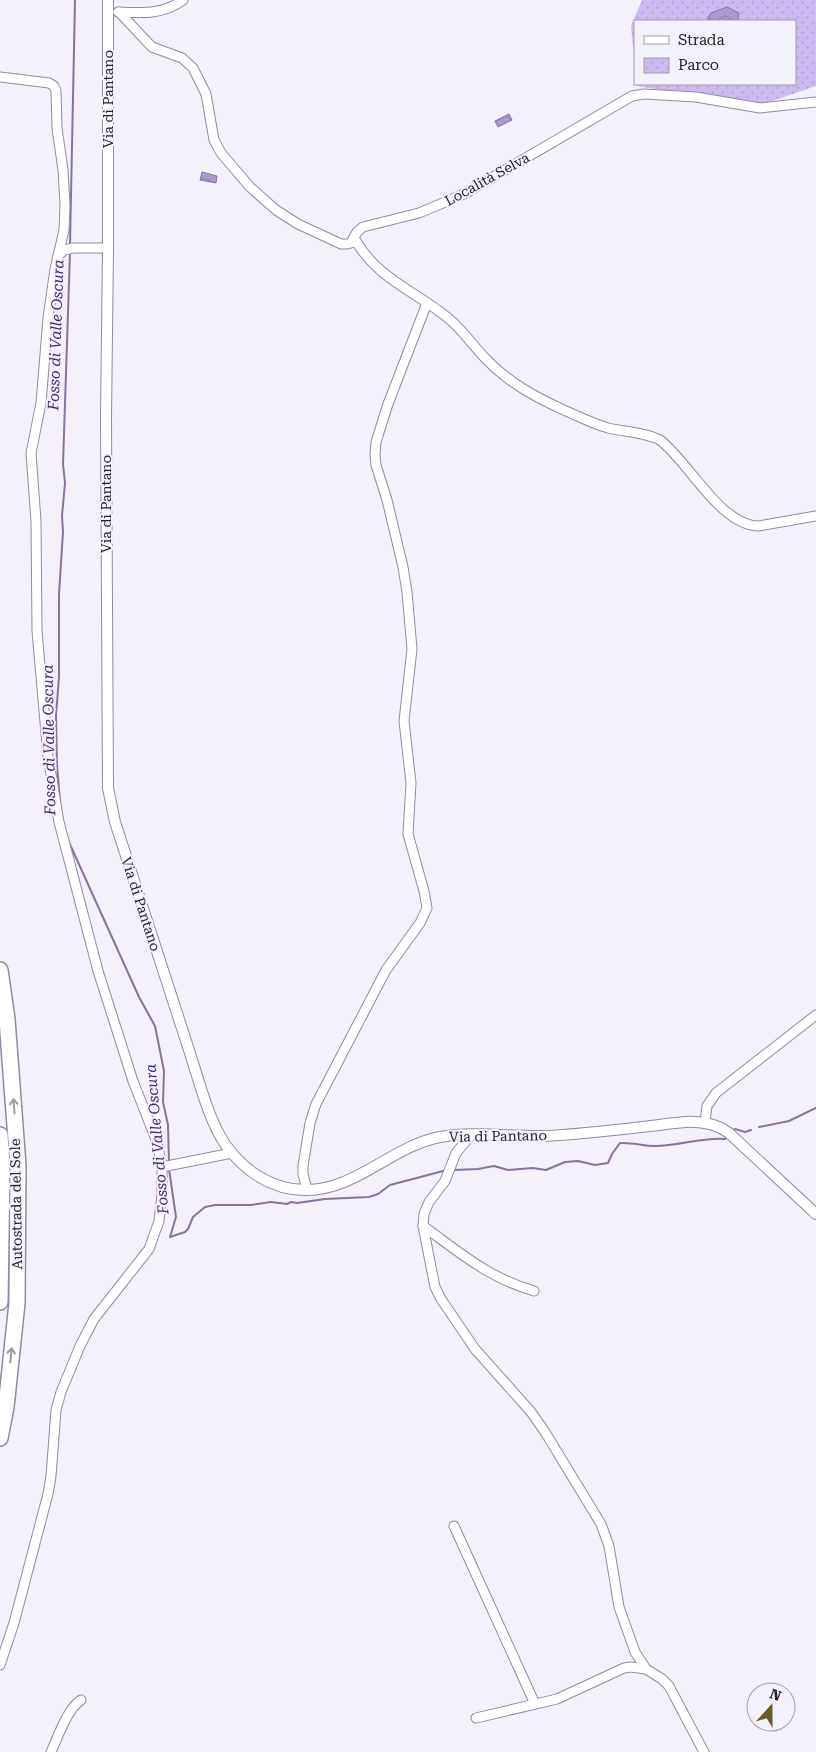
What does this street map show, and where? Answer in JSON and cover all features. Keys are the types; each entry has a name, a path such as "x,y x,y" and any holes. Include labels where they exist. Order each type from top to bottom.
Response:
{"highway":[{"name":"Autostrada del Sole","path":"0,970 7,1019 18,1166 17,1303 6,1407 0,1438"},
{"name":"Autostrada del Sole","path":"0,1135 2,1166 0,1302"}],"street":[{"name":"Via di Pantano","path":"108,0 106,448 107,776 109,800 212,1119 222,1140 232,1154 253,1173 268,1182 286,1188 307,1190 329,1187 346,1181 422,1142 444,1136 551,1136 685,1122 705,1122 721,1128 734,1137 816,1214"},
{"path":"107,13 154,13 170,8 183,0"},
{"path":"119,12 150,45 163,52 182,58 193,68 206,94 214,140 221,153 250,188 282,214 310,231 343,244 349,244 354,238 367,258 378,269 453,322 496,369 526,391 596,424 660,440 721,507 739,521 758,526 816,516"},
{"path":"0,77 49,83 54,86 56,91 57,128 63,170 65,204 64,230 48,318 41,403 30,457 36,522 37,630 48,756 60,827 91,947 133,1081 154,1133 162,1167 160,1212 152,1242 147,1252 92,1322 61,1392 56,1410 48,1494 19,1605 0,1665"},
{"name":"Località Selva","path":"354,238 363,227 419,213 464,194 632,96 644,94 696,97 760,108 816,102"},
{"path":"58,256 64,250 70,248 108,248"},
{"path":"307,1190 303,1166 310,1123 316,1104 386,970 420,923 427,908 408,834 411,783 404,721 412,664 412,649 407,592 395,532 376,465 375,454 376,442 386,410 427,303"},
{"path":"705,1122 707,1106 716,1093 816,1015"},
{"path":"471,1135 456,1153 443,1185 425,1208 423,1226 434,1284 441,1299 479,1354 542,1426 604,1529 622,1616 635,1652 646,1669"},
{"path":"162,1167 232,1154"},
{"path":"423,1226 482,1269 510,1283 534,1291"},
{"path":"454,1526 535,1704"},
{"path":"476,1718 560,1698 624,1668 646,1669 669,1686 704,1752"},
{"path":"52,1752 65,1721 74,1705 81,1700"}],"green space":[{"path":"642,0 816,0 816,86 758,106 636,85 796,85 796,20 634,20 634,55 631,26"}],"water":[{"path":"727,7 739,13 738,20 709,20 711,13"},
{"path":"509,114 512,120 498,127 495,121"},
{"path":"202,172 217,176 216,183 200,180"}],"waterway":[{"name":"Fosso di Valle Oscura","path":"70,245 75,0"},
{"name":"Fosso di Valle Oscura","path":"60,801 56,715 59,677 59,594 63,532 62,516 65,483 63,464 70,252"},
{"name":"Fosso di Valle Oscura","path":"68,840 139,997 155,1026 164,1071 163,1102 168,1125 169,1162"},
{"path":"759,1127 789,1121 816,1108"},
{"path":"732,1132 735,1129 745,1132 751,1130"},
{"path":"454,1170 494,1166 508,1170 533,1168 546,1170 565,1162 578,1161 595,1165 608,1163 620,1143 664,1146 708,1139 725,1139 727,1137"},
{"name":"Fosso di Valle Oscura","path":"169,1169 176,1217 170,1237"},
{"path":"170,1237 185,1232 193,1217 205,1207 271,1202 287,1204 325,1199 369,1197 378,1194 390,1185 447,1170"}]}
